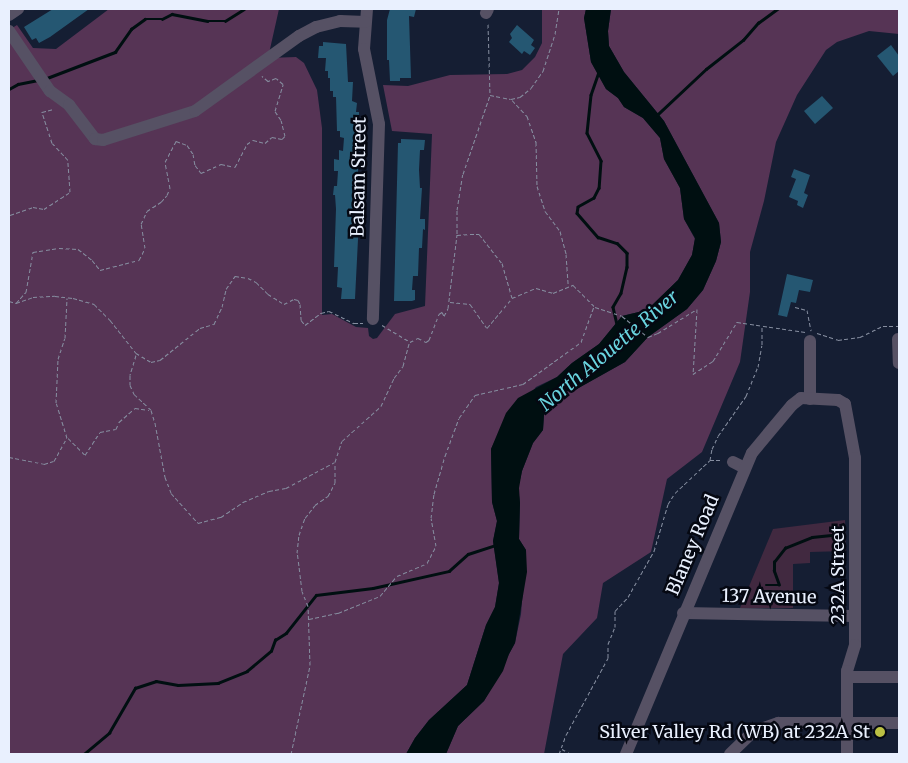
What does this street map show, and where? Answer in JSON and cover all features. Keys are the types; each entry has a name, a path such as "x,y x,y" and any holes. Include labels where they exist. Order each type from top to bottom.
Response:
{"street":[{"path":"9,15 18,9"},
{"path":"9,31 50,91 70,105 95,139 103,140 195,111 279,50 316,27 366,15"},
{"name":"Balsam Street","path":"366,15 364,49 379,124 372,322"},
{"path":"810,337 810,398"},
{"path":"898,339 899,362"},
{"name":"Blaney Road","path":"626,754 683,613 752,453 792,405 801,398 810,398"},
{"name":"232A Street","path":"810,398 838,400 845,404 855,458 855,649 847,677 847,754"},
{"path":"733,462 745,468"},
{"name":"137 Avenue","path":"683,613 855,616"},
{"path":"847,677 899,677"},
{"path":"730,754 754,732 778,723 899,723"}],"path":[{"path":"490,95 511,99 520,97 531,88 543,71 555,34 559,9"},
{"path":"291,754 310,665 309,619 296,553 299,535 305,518 316,505 328,496 335,483 335,462 342,441 380,406 394,378 403,366 410,342 418,338 426,342 441,312 446,315 450,302 457,235 457,210 463,174 490,95 487,11"},
{"path":"16,303 26,292 33,252 59,248 78,249 92,260 100,270 140,260 145,248 142,224 147,211 161,202 170,188 165,162 176,141 187,145 193,154 195,165 201,173 221,164 235,167 247,144 253,140 265,143 272,137 282,139 284,136 281,120 275,111 282,84 276,78 268,81 252,69"},
{"path":"511,99 527,116 536,142 537,186 545,211 560,231 566,254 568,285"},
{"path":"9,214 33,207 44,209 70,192 68,160 52,143 42,112 70,105"},
{"path":"457,235 480,234 488,243 502,263 512,298"},
{"path":"9,301 16,303 33,297 68,298 94,304 110,320 136,353 144,360 155,362 200,328 214,324 222,307 226,289 233,278 240,275 256,282 268,294 284,304 294,299 298,300 301,320 304,325 321,313 329,311 354,323 372,322 385,326 410,342"},
{"path":"450,302 470,304 486,328 512,298 528,290 536,288 553,293 568,285 573,285 595,307 622,316 648,337 658,334 697,309 693,374 713,361 737,322 810,337 838,340 860,336 883,326 899,326"},
{"path":"68,298 65,338 58,359 56,403 67,438 85,454 100,432 116,429 119,422 135,408 151,410"},
{"path":"309,619 338,613 380,596 397,576 427,563 436,546 431,518 434,494 459,418 475,395 523,384 581,342 595,307"},
{"path":"795,307 807,310 810,337"},
{"path":"559,754 566,735 608,658 608,644 615,627 615,611 628,598 654,551 668,504 685,482 710,460 712,449 718,436 746,396 755,374 762,346 762,326"},
{"path":"136,353 130,375 130,385 134,394 151,410 156,423 165,478 171,493 198,523 220,517 243,502 269,491 286,488 335,462"},
{"path":"9,457 44,464 54,461 67,438"},
{"path":"710,460 733,462"},
{"path":"561,749 571,754"}],"shaded area":[{"path":"109,9 279,9 268,58 296,57 304,63 317,90 322,128 322,315 332,314 356,327 368,328 369,336 373,339 377,338 395,314 425,306 432,134 392,131 383,85 408,86 450,75 507,74 522,70 535,57 542,43 542,9 586,9 584,18 591,62 606,89 618,98 624,107 643,118 660,138 664,159 680,188 684,219 695,239 692,255 678,280 647,310 622,316 599,344 572,363 557,377 536,387 500,431 491,449 492,502 497,521 493,541 499,583 495,607 486,625 467,685 429,720 415,738 406,754 9,754 9,30 17,25 33,48 56,49"},
{"path":"611,9 899,9 899,34 869,31 837,42 826,50 797,95 776,142 764,201 750,252 750,292 740,362 702,452 667,479 651,552 603,583 597,618 563,654 544,754 446,754 458,726 484,701 515,643 521,614 526,550 519,539 520,503 518,488 522,471 533,443 543,430 544,415 557,392 575,390 625,362 648,337 687,309 703,290 716,261 721,242 719,223 664,121 624,72 609,46 608,31"},
{"path":"845,520 846,551 810,552 810,563 793,564 793,608 740,608 773,529"}],"water":[{"name":"North Alouette River","path":"586,9 611,9 608,31 609,46 624,72 664,121 719,223 721,242 716,261 703,290 687,309 648,337 625,362 575,390 557,393 544,415 543,430 533,443 522,471 519,488 519,539 526,550 527,572 515,643 503,671 484,701 458,726 446,754 406,754 415,738 429,720 467,685 486,625 495,607 499,583 493,541 497,521 492,502 491,449 506,413 518,398 557,377 572,363 599,344 622,316 647,310 678,280 692,255 695,238 684,219 680,188 664,159 660,138 643,118 624,107 618,98 606,89 591,62 584,18"}],"building":[{"path":"53,9 89,9 39,43 36,38 32,40 24,27"},
{"path":"390,9 416,9 414,17 409,16 411,78 400,78 400,81 390,81 389,60 387,60 387,20"},
{"path":"517,25 534,40 531,45 535,48 530,55 524,51 522,54 509,42 512,38 510,34"},
{"path":"323,42 346,44 348,82 353,82 352,101 357,103 356,112 359,112 359,122 361,122 357,189 359,189 360,200 355,299 341,299 342,288 337,287 338,267 334,267 336,209 335,195 333,195 334,186 337,186 338,171 334,171 334,159 339,160 339,150 343,151 344,138 340,137 340,131 337,131 336,97 333,97 333,91 330,91 330,78 328,78 328,71 325,71 326,58 318,58 319,46 323,46"},
{"path":"891,45 899,56 899,71 893,76 877,56"},
{"path":"822,96 833,108 815,124 804,111"},
{"path":"401,139 425,140 424,150 420,150 419,170 420,188 422,188 420,219 425,219 425,230 423,229 422,248 419,248 418,276 413,276 412,290 415,290 415,300 412,301 394,301 398,143 401,143"},
{"path":"794,169 810,175 804,193 808,195 803,208 797,205 798,201 789,197 796,179 791,177"},
{"path":"787,274 813,280 810,292 799,290 796,303 791,302 787,317 778,315"}],"waterway":[{"path":"47,78 115,52 131,29 145,19 162,19 172,14 207,21 225,21 244,9"},
{"path":"657,115 706,69 743,40 758,23 777,9"},
{"name":"North Alouette River","path":"599,72 591,95 587,133 601,161 599,188 594,198 578,207 577,213 598,237 617,243 627,253 627,267 621,293 613,307 617,324"},
{"path":"9,89 18,84 38,80"},
{"path":"766,585 779,585 774,571 774,562 785,548 812,537 831,535"},
{"path":"84,754 109,733 135,688 156,681 178,685 218,683 247,671 271,651 275,640 286,633 316,595 373,588 449,571 468,554 496,545"}],"place":[{"name":"Silver Valley Rd (WB) at 232A St","path":"880,732"}]}
